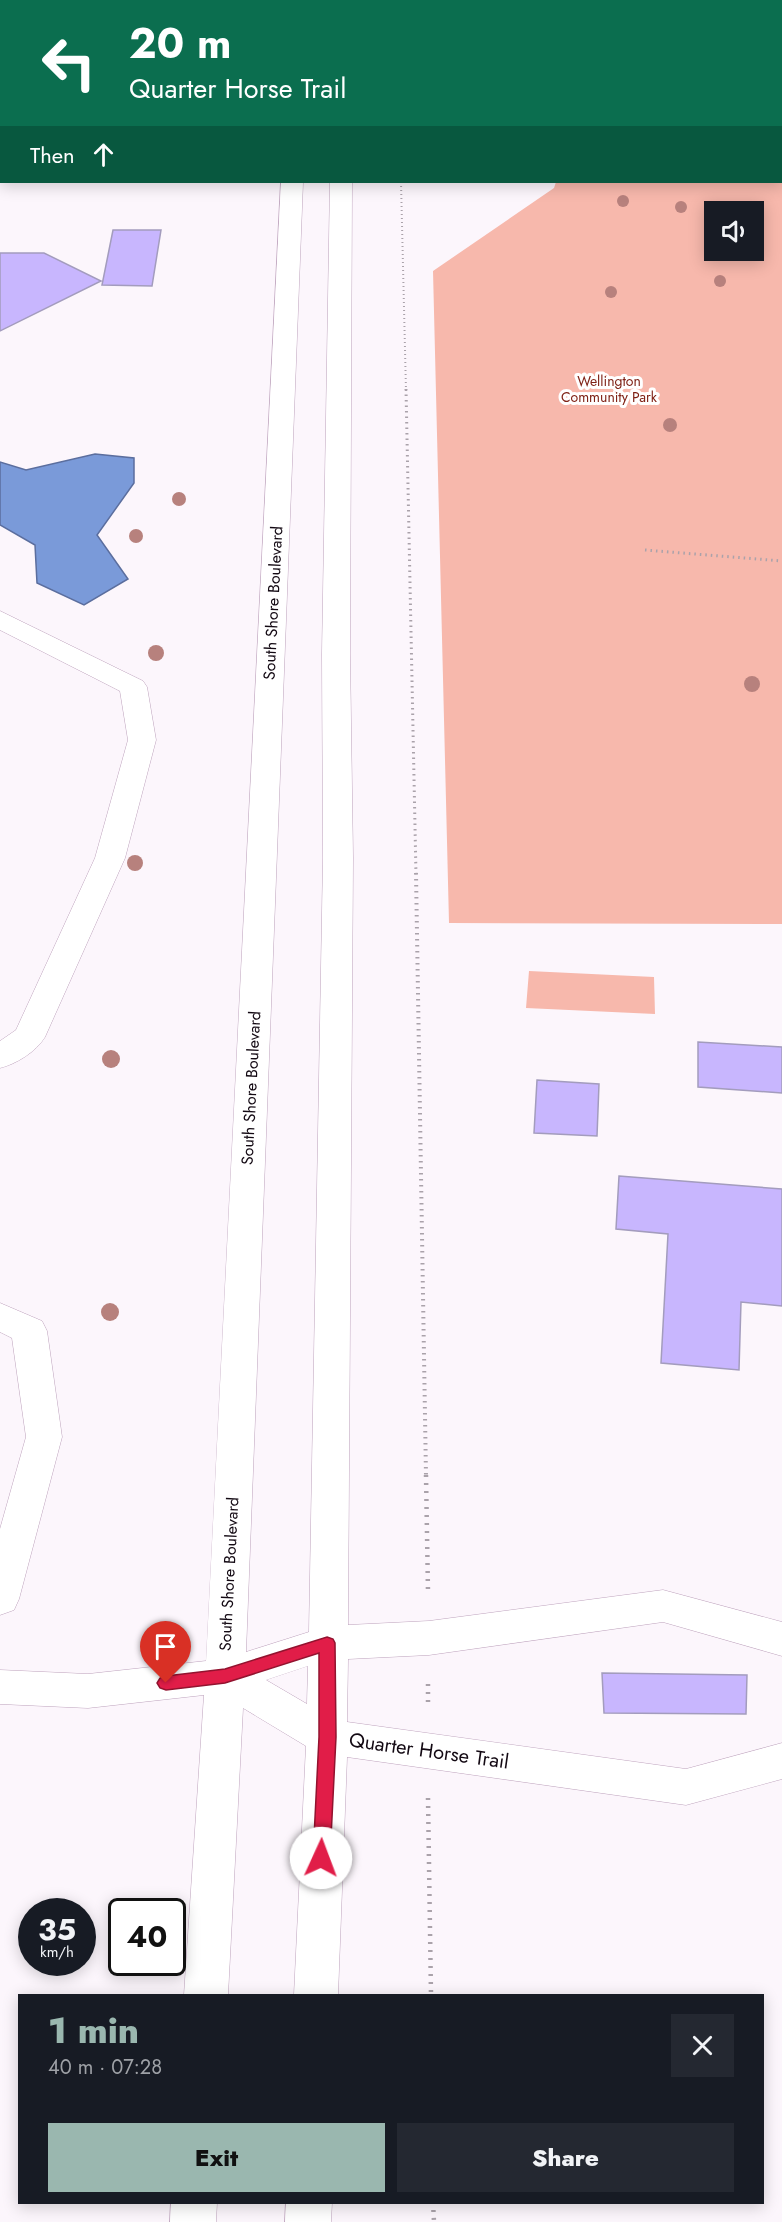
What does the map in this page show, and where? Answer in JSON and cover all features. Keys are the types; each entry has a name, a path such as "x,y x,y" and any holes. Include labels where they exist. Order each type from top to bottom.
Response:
{"street":[{"name":"South Shore Boulevard","path":"206,1994 225,1676 292,183"},
{"path":"316,1994 327,1737 338,858 336,642 341,183"},
{"path":"0,619 133,687 142,740 110,858 0,1057"},
{"path":"0,1316 28,1332 44,1437 0,1599"},
{"path":"0,1687 88,1691 225,1676 327,1643 429,1638 663,1606 782,1639"},
{"name":"Quarter Horse Trail","path":"225,1676 327,1737 686,1787 782,1761"},
{"path":"193,2222 194,2204"},
{"path":"308,2222 309,2204"}],"path":[{"path":"401,183 416,861 429,1638 431,1994"},
{"path":"645,550 782,561"},
{"path":"433,2204 434,2222"}],"green space":[{"name":"Wellington Community Park","path":"556,183 782,183 782,924 449,923 433,271 554,188"},
{"path":"529,971 654,977 655,1014 526,1008"}],"water":[{"path":"95,454 134,458 134,483 97,535 128,579 84,605 37,583 35,545 0,525 0,462 26,470"}],"building":[{"path":"113,230 161,230 152,286 102,285"},
{"path":"0,253 44,253 101,281 0,331"},
{"path":"698,1042 782,1047 782,1093 698,1087"},
{"path":"537,1080 599,1084 597,1136 534,1133"},
{"path":"619,1176 782,1189 782,1306 741,1302 739,1370 661,1363 668,1234 616,1229"},
{"path":"602,1673 747,1675 746,1714 604,1713"}],"route":[{"path":"166,1683 225,1676 327,1643 327,1737 321,1858"}]}
